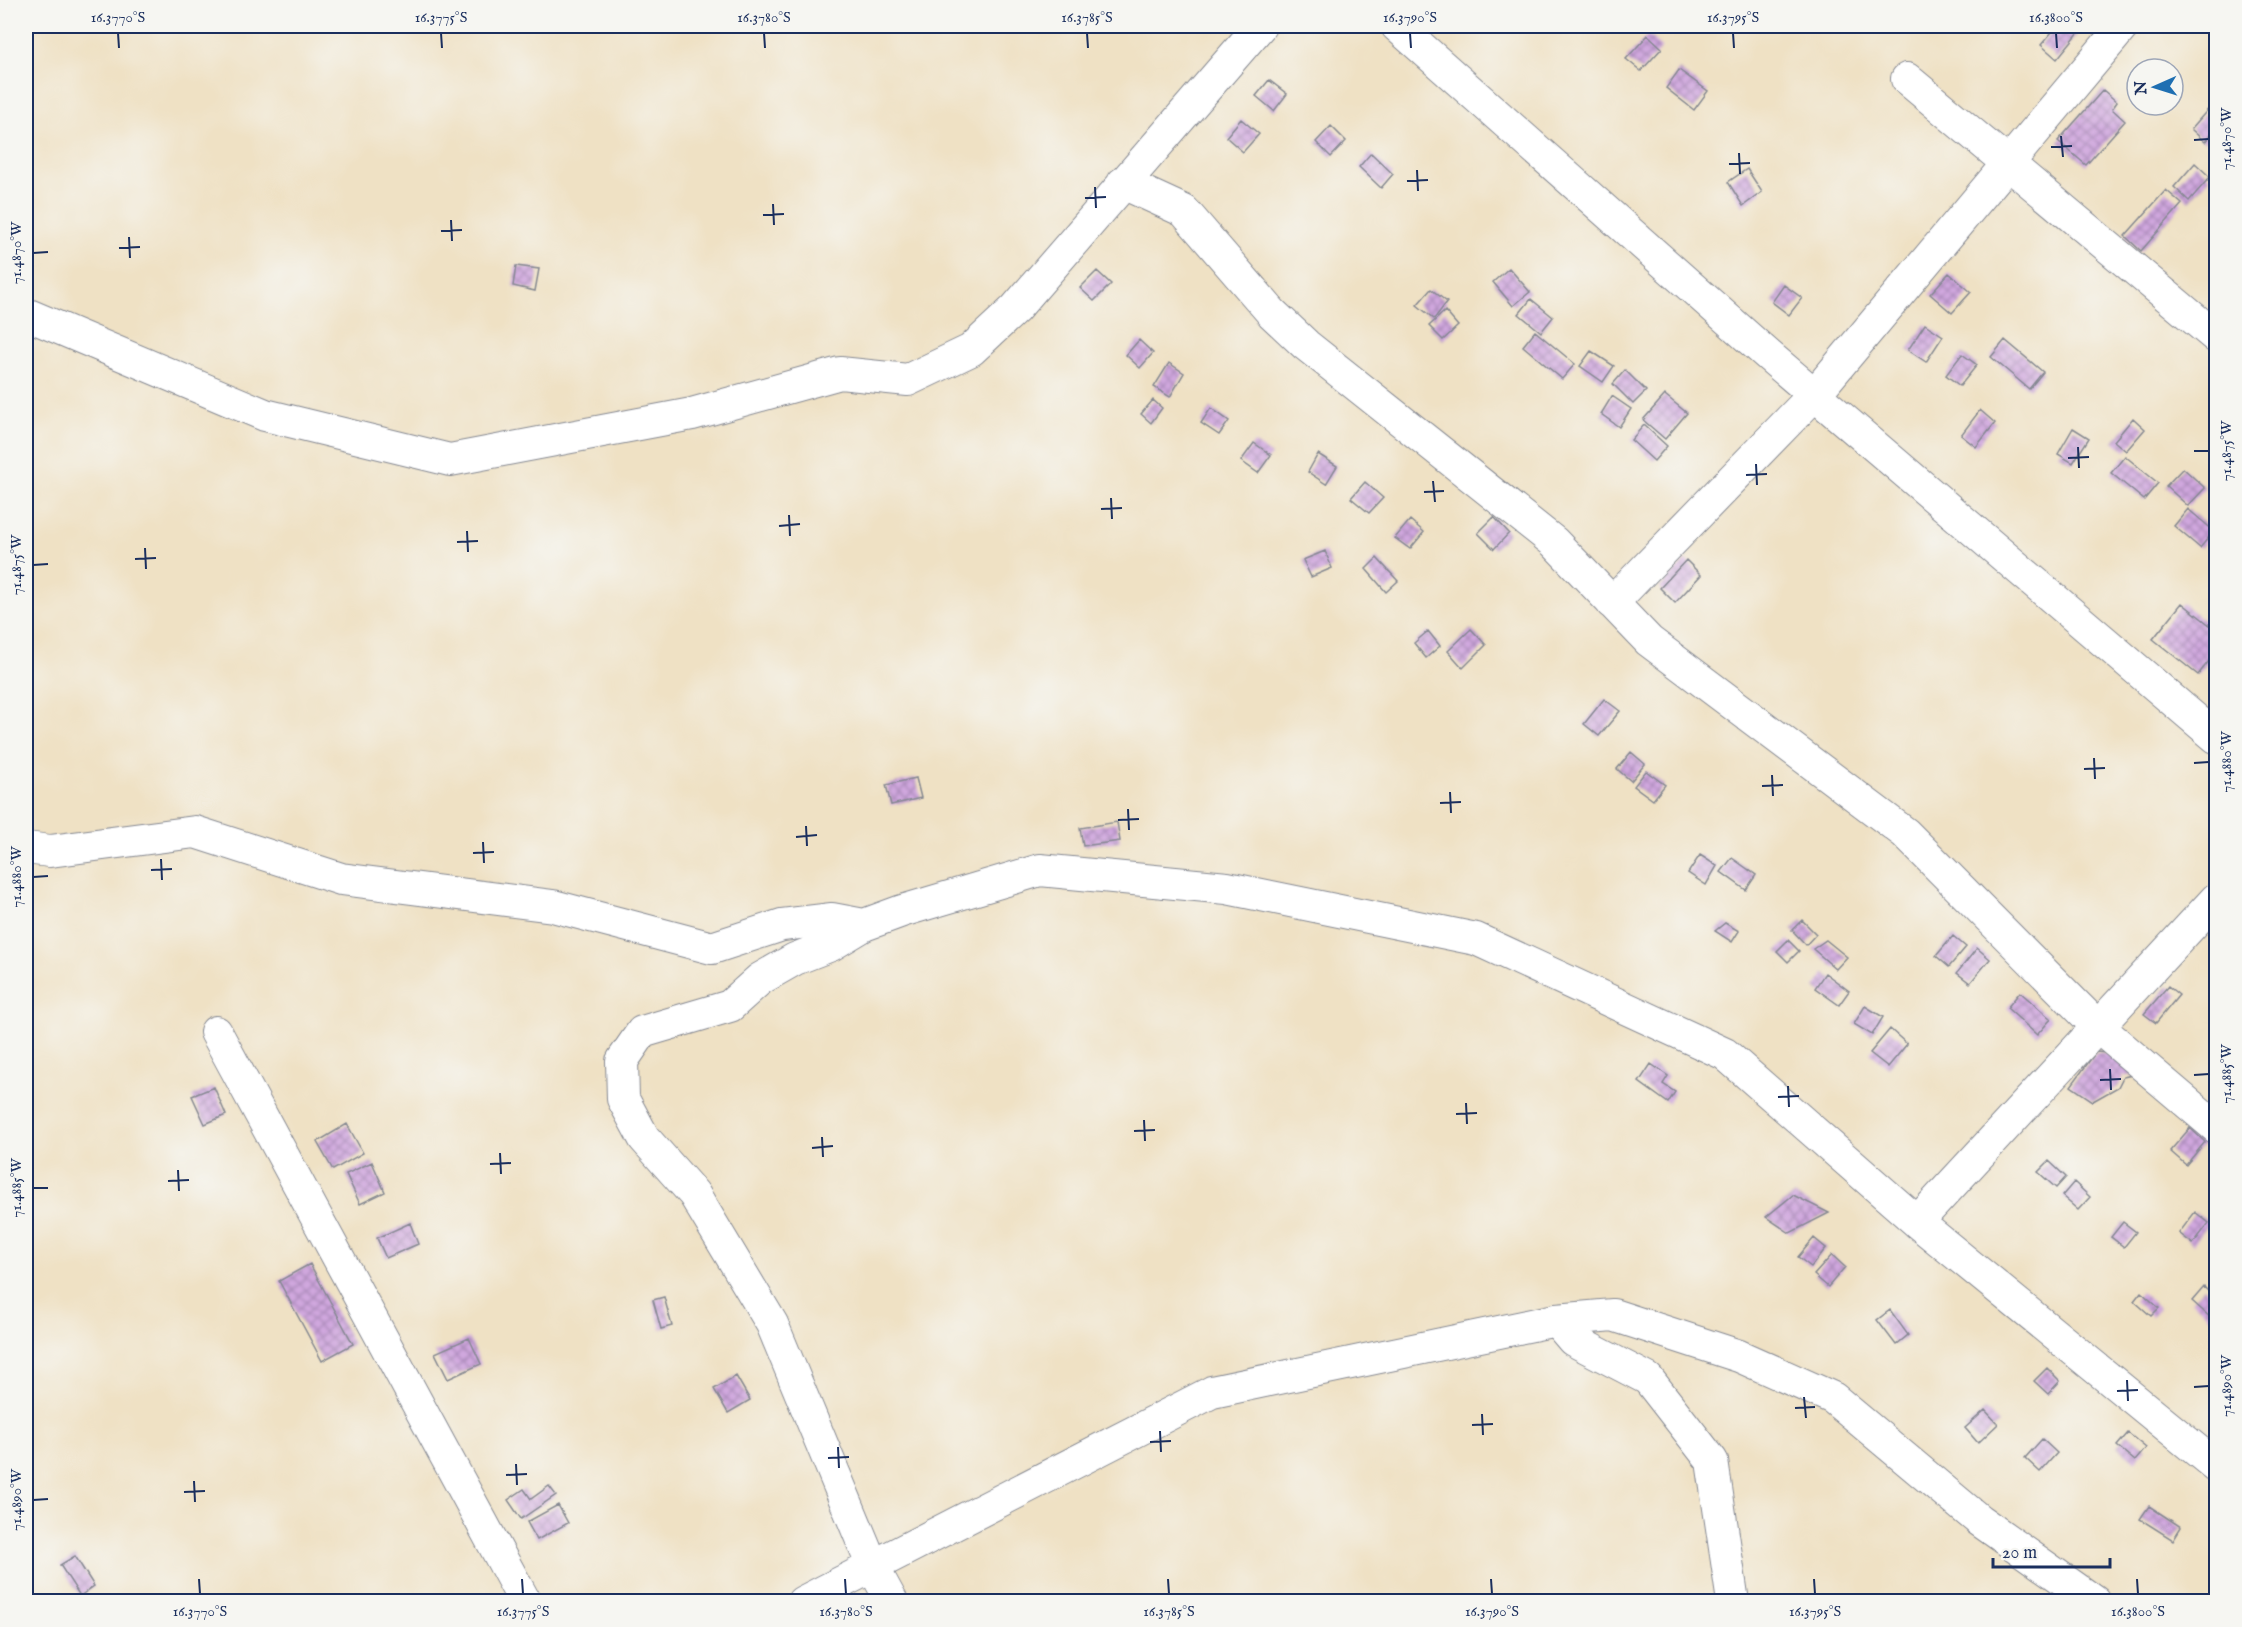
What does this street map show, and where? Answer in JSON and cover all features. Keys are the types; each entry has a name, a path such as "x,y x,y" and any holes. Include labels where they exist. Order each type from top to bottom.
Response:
{"street":[{"path":"26,314 265,415 450,460 692,414 840,373 908,380 971,350 1015,309 1260,26"},
{"path":"1397,26 1814,395 2217,737"},
{"path":"1612,603 1814,395 2123,26"},
{"path":"1907,79 2217,337"},
{"path":"1123,183 1184,211 1272,313 1306,345 1554,542 1649,641 1905,833 2098,1027 2217,1127"},
{"path":"26,848 50,851 195,832 341,879 553,906 712,948 782,925 832,919 864,925"},
{"path":"892,1602 873,1567 772,1324 694,1194 644,1138 623,1100 622,1061 642,1032 730,1006 760,979 795,959 831,945 864,925 902,911 1040,870 1227,888 1476,939 1725,1053 1917,1222 2217,1466"},
{"path":"1917,1222 2217,899"},
{"path":"216,1032 525,1602"},
{"path":"803,1602 1212,1392 1556,1320 1613,1315 1739,1356 1833,1398 1979,1520 2095,1602"},
{"path":"1556,1320 1574,1340 1648,1379 1712,1461 1733,1602"}],"building":[{"path":"2057,26 2084,26 2057,59 2041,45"},
{"path":"1648,35 1662,48 1641,71 1626,59"},
{"path":"1679,70 1708,91 1694,110 1666,88"},
{"path":"1269,80 1287,94 1274,111 1256,96"},
{"path":"2103,90 2117,102 2112,109 2125,121 2086,165 2058,141"},
{"path":"2211,106 2216,110 2216,128 2205,142 2191,129"},
{"path":"1241,119 1259,134 1243,152 1226,137"},
{"path":"1331,126 1346,141 1331,157 1316,142"},
{"path":"1371,153 1393,174 1381,188 1359,167"},
{"path":"2195,163 2210,177 2189,201 2174,187"},
{"path":"1747,169 1762,192 1743,206 1728,182"},
{"path":"2166,190 2182,204 2141,251 2125,236"},
{"path":"516,266 539,269 535,291 513,286"},
{"path":"1509,268 1530,292 1513,306 1493,282"},
{"path":"1097,271 1111,284 1094,301 1080,288"},
{"path":"1949,273 1971,292 1952,313 1930,294"},
{"path":"1784,285 1802,298 1789,315 1772,302"},
{"path":"1431,289 1447,302 1434,319 1417,305"},
{"path":"1531,299 1553,317 1541,332 1519,314"},
{"path":"1445,311 1458,326 1443,340 1429,326"},
{"path":"1925,324 1943,336 1926,362 1908,350"},
{"path":"1535,331 1575,364 1562,379 1523,346"},
{"path":"1139,340 1153,353 1140,368 1126,355"},
{"path":"2005,340 2043,372 2029,389 1991,357"},
{"path":"1591,351 1614,366 1603,382 1580,366"},
{"path":"1962,354 1977,365 1960,386 1946,375"},
{"path":"1169,363 1184,373 1170,397 1154,387"},
{"path":"1625,370 1646,391 1633,404 1613,384"},
{"path":"1665,395 1687,413 1665,439 1643,420"},
{"path":"1612,396 1631,409 1619,427 1601,414"},
{"path":"1153,400 1162,408 1151,423 1141,414"},
{"path":"1211,408 1229,421 1219,435 1201,423"},
{"path":"1980,410 1995,423 1976,447 1961,435"},
{"path":"2133,418 2145,429 2126,451 2114,441"},
{"path":"1644,425 1667,446 1654,461 1631,440"},
{"path":"2073,428 2089,438 2073,463 2058,454"},
{"path":"1254,443 1271,455 1258,473 1241,461"},
{"path":"1318,454 1337,466 1326,484 1308,472"},
{"path":"2125,456 2158,483 2144,500 2111,473"},
{"path":"2183,468 2205,488 2188,506 2166,486"},
{"path":"1365,482 1383,498 1369,513 1351,498"},
{"path":"2188,509 2214,531 2200,548 2174,526"},
{"path":"1494,517 1509,533 1494,549 1478,533"},
{"path":"1410,520 1424,532 1410,549 1395,538"},
{"path":"1325,551 1332,568 1311,577 1303,560"},
{"path":"1377,558 1398,581 1386,592 1366,569"},
{"path":"1686,560 1701,575 1675,603 1660,588"},
{"path":"2182,603 2211,626 2216,620 2216,652 2198,675 2153,639"},
{"path":"1471,629 1486,645 1463,668 1448,651"},
{"path":"1428,631 1440,646 1426,658 1414,643"},
{"path":"1604,699 1620,711 1599,736 1584,724"},
{"path":"1631,752 1645,764 1631,781 1617,769"},
{"path":"1646,771 1665,785 1653,800 1634,786"},
{"path":"916,778 921,798 891,805 886,785"},
{"path":"1117,822 1120,841 1083,846 1080,828"},
{"path":"1700,855 1717,866 1706,885 1688,873"},
{"path":"1732,858 1756,875 1746,890 1721,872"},
{"path":"1802,920 1816,934 1806,945 1792,930"},
{"path":"1725,923 1739,931 1732,942 1715,931"},
{"path":"1953,936 1966,947 1949,967 1936,956"},
{"path":"1788,940 1799,951 1788,962 1777,951"},
{"path":"1826,940 1847,957 1836,969 1813,949"},
{"path":"1977,948 1990,959 1970,983 1957,973"},
{"path":"1825,973 1849,991 1839,1005 1815,988"},
{"path":"2168,986 2179,995 2156,1023 2144,1014"},
{"path":"2020,992 2051,1019 2037,1035 2007,1008"},
{"path":"1865,1006 1883,1017 1872,1035 1854,1024"},
{"path":"1890,1029 1907,1044 1888,1067 1870,1053"},
{"path":"2096,1052 2117,1054 2142,1073 2123,1077 2118,1087 2093,1101 2071,1086"},
{"path":"1651,1064 1668,1076 1663,1084 1675,1092 1668,1103 1639,1082"},
{"path":"214,1087 226,1115 205,1124 192,1096"},
{"path":"347,1124 363,1153 333,1170 317,1142"},
{"path":"2190,1128 2205,1142 2186,1165 2170,1151"},
{"path":"2049,1161 2066,1177 2056,1188 2038,1172"},
{"path":"372,1162 385,1192 360,1204 346,1174"},
{"path":"2074,1182 2090,1197 2078,1210 2062,1196"},
{"path":"1793,1195 1829,1213 1790,1233 1766,1217"},
{"path":"2195,1212 2209,1223 2193,1244 2179,1233"},
{"path":"2123,1222 2136,1232 2124,1247 2111,1237"},
{"path":"410,1223 418,1244 386,1258 377,1238"},
{"path":"1814,1238 1826,1248 1811,1267 1798,1257"},
{"path":"1832,1255 1845,1267 1828,1287 1814,1275"},
{"path":"310,1264 353,1344 322,1361 279,1281"},
{"path":"2204,1287 2216,1299 2216,1314 2212,1319 2192,1301"},
{"path":"2141,1292 2159,1308 2151,1316 2134,1301"},
{"path":"664,1297 672,1326 661,1329 653,1300"},
{"path":"1890,1310 1908,1335 1896,1345 1877,1320"},
{"path":"469,1338 481,1364 448,1379 435,1353"},
{"path":"2047,1368 2060,1381 2048,1394 2034,1381"},
{"path":"736,1376 750,1400 728,1413 714,1389"},
{"path":"1985,1410 1998,1424 1978,1443 1965,1428"},
{"path":"2128,1433 2146,1448 2135,1461 2117,1446"},
{"path":"2042,1439 2057,1453 2040,1472 2025,1458"},
{"path":"549,1486 556,1495 521,1519 508,1500 524,1489 531,1499"},
{"path":"558,1505 568,1523 537,1540 527,1522"},
{"path":"2149,1506 2181,1527 2173,1540 2140,1519"},
{"path":"75,1556 94,1586 80,1596 60,1565"}]}
